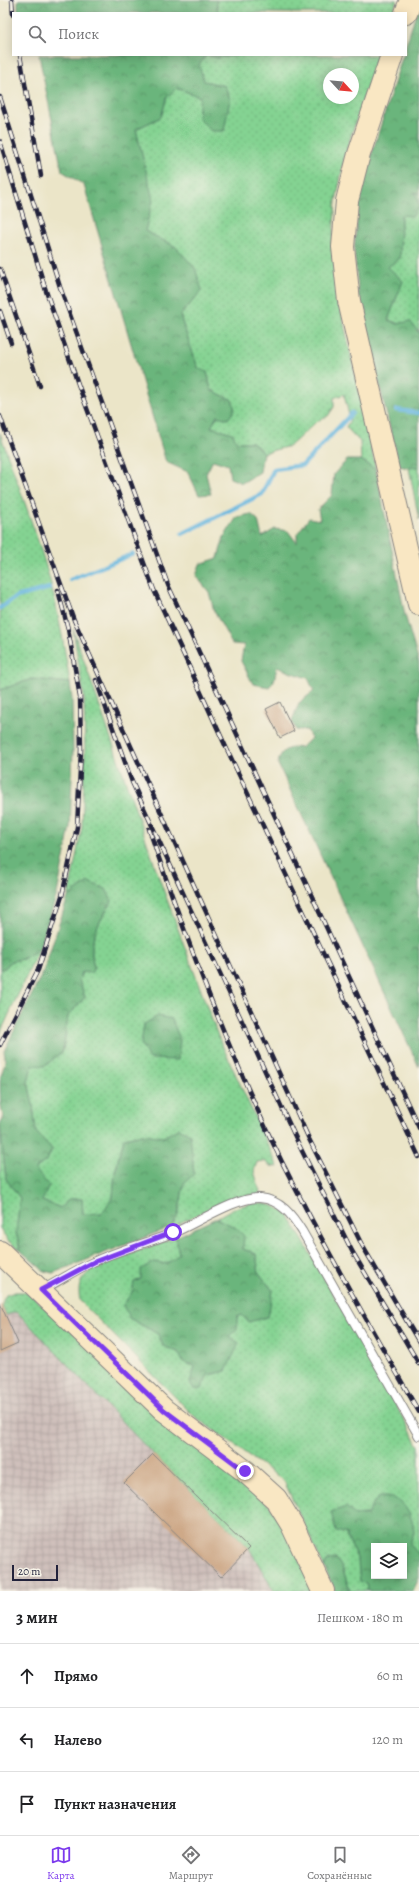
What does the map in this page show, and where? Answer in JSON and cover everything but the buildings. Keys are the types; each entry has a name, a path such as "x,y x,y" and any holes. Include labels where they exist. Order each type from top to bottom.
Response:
{"street":[{"path":"406,12 410,0"},
{"path":"392,56 359,154 347,201 343,247 349,301 419,604"},
{"path":"0,1252 164,1410 245,1471 276,1499 292,1525 323,1591"}],"lane":[{"path":"41,1290 94,1262 173,1232 250,1199 260,1198 272,1201 283,1207 291,1214 302,1231 419,1436"}],"shaded area":[{"path":"16,1311 153,1454 249,1548 274,1591 0,1591 0,1318"}],"green space":[{"path":"18,0 216,0 218,12 18,12"},
{"path":"216,0 397,0 393,12 218,12"},
{"path":"419,4 419,194 415,192 419,206 413,216 401,215 400,258 388,267 403,281 388,320 398,324 410,321 419,333 419,467 409,468 399,466 359,299 354,250 360,191 403,56 407,56 407,42"},
{"path":"39,56 206,56 199,65 204,81 225,86 230,99 224,131 211,131 198,117 200,97 177,88 167,97 161,117 136,129 153,200 145,231 176,247 195,268 202,290 180,316 198,368 207,372 211,390 232,400 235,410 228,419 217,416 211,427 232,433 237,442 253,442 263,453 260,472 242,483 230,478 228,465 213,460 206,474 211,494 199,495 188,472 166,462 84,185 62,171"},
{"path":"206,56 217,58 230,56 378,56 346,151 336,201 332,247 339,301 376,470 361,460 360,442 346,427 350,420 344,394 334,398 334,407 328,416 316,422 290,446 263,453 253,442 237,442 232,433 211,427 217,416 232,400 211,390 207,372 198,368 180,316 202,290 176,247 145,231 152,200 136,129 161,117 167,97 176,88 201,97 225,86 204,81 198,65"},
{"path":"210,56 230,56 217,58"},
{"path":"414,191 419,194 419,330 388,320 403,281 387,267 400,258 401,214"},
{"path":"0,433 51,584 62,634 70,683 32,679 0,690"},
{"path":"347,460 361,460 376,470 405,615 419,663 419,1067 278,764 283,752 289,749 302,747 311,738 307,730 296,730 292,721 299,703 314,691 308,678 277,667 274,681 269,687 253,684 241,661 244,645 232,644 214,611 209,592 196,576 200,564 218,558 224,537 237,517 251,514 258,520 262,537 275,529 288,531 297,543 297,534 309,518 320,520 318,509 332,495 334,474"},
{"path":"419,467 419,520 409,468"},
{"path":"73,629 162,886 218,1036 278,1167 271,1166 264,1161 257,1162 254,1171 260,1191 258,1195 249,1195 227,1202 171,1227 178,1215 184,1183 194,1173 179,1128 164,1137 142,1134 124,1138 115,1172 113,1197 102,1213 83,1215 82,1199 69,1199 61,1208 42,1201 35,1169 47,1160 52,1149 36,1133 33,1105 28,1082 32,1064 63,1051 68,1016 85,997 79,980 82,972 94,968 92,949 95,933 102,917 112,901 88,882 68,897 82,827 85,751 84,697"},
{"path":"32,679 70,683 72,699 73,751 70,827 57,894 39,949 23,959 11,961 5,968 0,969 0,690"},
{"path":"88,882 106,889 112,901 102,917 95,933 92,949 94,968 91,973 82,972 79,980 85,997 68,1016 63,1051 45,1066 32,1065 28,1082 33,1105 36,1132 52,1149 47,1160 35,1169 49,1186 42,1201 61,1208 69,1199 82,1199 83,1214 102,1213 113,1197 115,1172 124,1138 143,1134 164,1137 179,1128 190,1134 194,1174 184,1183 178,1215 171,1227 53,1273 44,1271 21,1251 16,1233 20,1198 6,1179 0,1125 3,1116 0,1082 5,1063 4,1051 43,972 68,897"},
{"path":"39,949 0,1034 0,969 5,968 11,961 23,959"},
{"path":"158,1016 172,1019 180,1040 178,1060 149,1059 141,1044 144,1024"},
{"path":"0,1125 6,1179 20,1198 16,1233 21,1251 7,1240 0,1228"},
{"path":"252,1203 272,1205 289,1216 419,1446 419,1555 409,1544 415,1529 374,1502 368,1514 355,1515 345,1533 358,1560 360,1581 366,1584 368,1591 350,1591 342,1567 328,1560 324,1567 284,1481 194,1416 80,1301 79,1290 81,1281 86,1274 95,1267 176,1237 179,1254 167,1264 154,1262 141,1279 134,1282 129,1318 158,1334 163,1346 178,1352 184,1362 195,1366 208,1375 226,1371 229,1336 237,1317 242,1315 273,1291 259,1273 256,1254 243,1249 236,1228 216,1218 232,1209"},
{"path":"216,1218 236,1228 244,1236 243,1249 256,1254 259,1273 273,1291 268,1317 248,1322 242,1315 237,1317 237,1329 229,1336 239,1343 226,1371 208,1375 201,1389 194,1389 190,1383 195,1366 183,1362 178,1352 163,1346 158,1334 129,1318 123,1305 132,1292 134,1282 141,1279 141,1269 154,1262 167,1264 179,1254 176,1237"},
{"path":"15,1292 24,1292 33,1297 270,1506 285,1529 314,1591 274,1591 249,1548 153,1454 17,1312 6,1315 2,1307 3,1300 6,1295"},
{"path":"380,1497 395,1499 407,1510 415,1529 410,1544 419,1555 419,1578 413,1591 368,1591 366,1584 360,1581 358,1560 345,1533 336,1531 331,1512 346,1507 355,1515 368,1514 374,1502"},
{"path":"336,1559 342,1567 350,1591 335,1591 324,1567 328,1560"}],"waterway":[{"path":"397,410 419,413"},
{"path":"182,534 262,494 274,469 303,465 352,413"},
{"path":"70,580 133,554"},
{"path":"0,608 16,597 50,588"}],"railway":[{"path":"12,0 13,12"},
{"path":"20,56 41,176"},
{"path":"0,97 60,287 168,585 419,1128"},
{"path":"0,141 46,291 78,384 154,590 225,745 419,1157"},
{"path":"0,269 40,386"},
{"path":"0,311 11,343"},
{"path":"0,416 74,620 163,817 309,1139 362,1245 419,1342"},
{"path":"0,1045 38,970 62,896 77,827 81,750 80,697 68,629 58,590"},
{"path":"96,680 132,782 299,1145 352,1251 419,1364"},
{"path":"149,829 178,914 210,998 263,1122 298,1194 366,1320 419,1412"}],"route":[{"path":"173,1232 94,1262 41,1290 164,1410 245,1471"}]}
